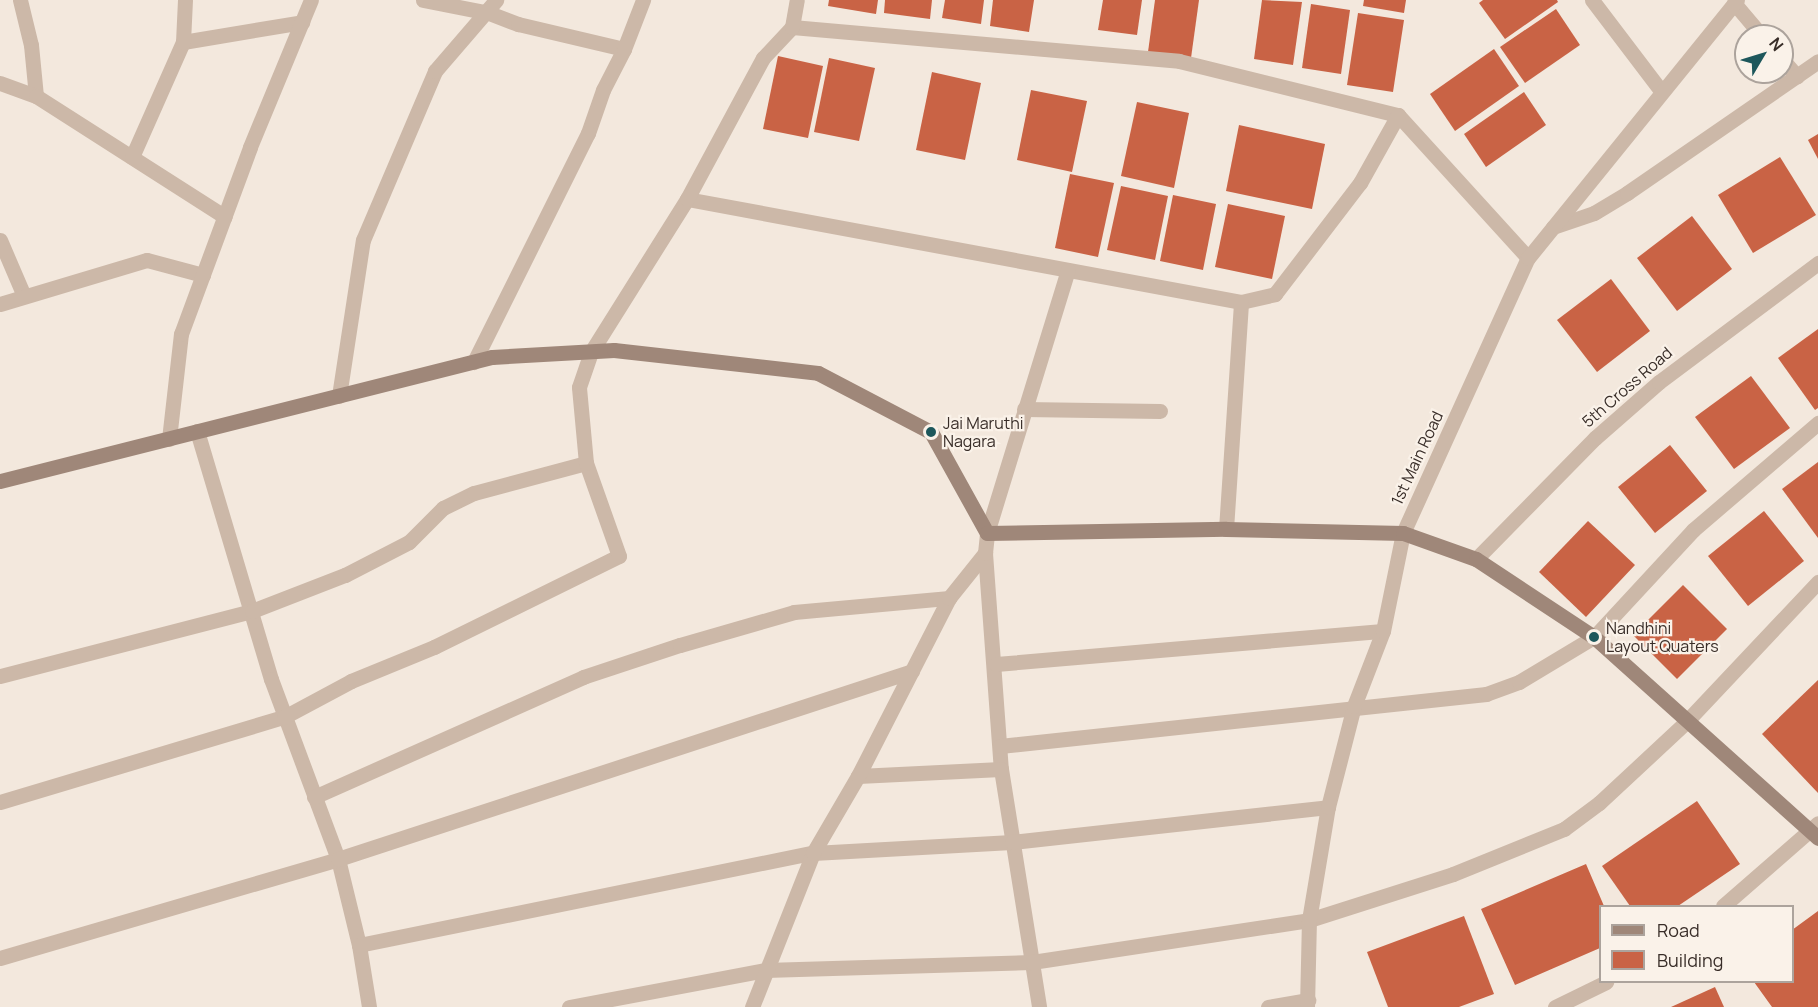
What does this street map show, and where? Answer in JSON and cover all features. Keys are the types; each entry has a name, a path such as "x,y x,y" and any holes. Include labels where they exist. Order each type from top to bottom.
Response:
{"street":[{"path":"20,0 31,45 36,96"},
{"path":"132,157 183,42 184,0"},
{"path":"170,439 181,334 311,0"},
{"path":"423,0 493,6 518,24 624,49"},
{"path":"474,362 588,133 603,90 624,49 643,0"},
{"path":"0,802 284,717 351,681 434,647 619,556 586,463 579,387 591,352 687,199 763,58 792,27 797,0"},
{"path":"1592,0 1661,91"},
{"path":"1736,2 1753,24"},
{"name":"1st Main Road","path":"1308,1004 1309,920 1328,807 1354,706 1383,631 1403,532 1528,258 1661,91 1736,2"},
{"path":"339,396 363,240 435,71 493,6"},
{"path":"183,42 302,22"},
{"path":"792,27 1179,61 1398,116 1528,258"},
{"path":"1552,227 1594,213 1627,193 1818,61"},
{"path":"1794,73 1797,76"},
{"path":"0,83 36,96 225,217"},
{"path":"687,199 1010,256 1068,270 1241,302 1275,294 1360,183 1398,116"},
{"path":"0,240 24,296"},
{"path":"0,304 147,260 203,275"},
{"name":"5th Cross Road","path":"1476,559 1595,438 1659,382 1818,263"},
{"path":"1039,1007 1001,769 996,664 985,552 987,533 1068,270"},
{"path":"1226,529 1241,302"},
{"path":"0,481 492,357 614,350 818,373 931,432 987,533"},
{"path":"1024,409 1160,411"},
{"path":"1000,746 1354,706 1486,694 1519,682 1594,638 1693,530 1818,423"},
{"path":"197,431 284,717 338,860 359,945 366,1006"},
{"path":"0,676 252,611 345,575 409,542 443,508 474,493 586,463"},
{"path":"987,533 1226,529 1403,532 1476,559 1594,638 1686,723 1815,831 1724,905"},
{"path":"752,1007 813,853 858,776 949,598 985,552"},
{"path":"569,1007 765,970 1032,962 1309,920 1453,874 1564,829 1619,786 1686,723 1818,582"},
{"path":"314,797 583,678 680,645 794,612 949,598"},
{"path":"996,664 1383,631"},
{"path":"0,958 338,860 912,671"},
{"path":"858,776 1001,769"},
{"path":"359,945 813,853 1012,843 1328,807"},
{"path":"1555,1007 1602,983"},
{"path":"1268,1007 1308,1004"}],"building":[{"path":"829,0 878,0 876,14 828,6"},
{"path":"885,0 932,0 930,19 884,13"},
{"path":"945,0 984,0 981,24 942,18"},
{"path":"993,0 1034,0 1029,32 990,26"},
{"path":"1103,0 1142,0 1137,35 1098,30"},
{"path":"1155,0 1199,0 1191,58 1148,52"},
{"path":"1262,0 1302,2 1293,65 1254,59"},
{"path":"1364,0 1406,0 1404,13 1363,6"},
{"path":"1483,0 1557,0 1558,2 1505,39 1479,3"},
{"path":"1311,4 1350,10 1341,74 1302,68"},
{"path":"1556,9 1580,45 1525,83 1500,47"},
{"path":"1358,13 1404,20 1393,92 1347,85"},
{"path":"1494,49 1519,86 1455,131 1430,94"},
{"path":"778,56 823,66 808,138 763,129"},
{"path":"829,58 875,68 859,141 814,132"},
{"path":"932,72 981,83 965,160 916,150"},
{"path":"1031,90 1087,101 1072,172 1017,160"},
{"path":"1524,92 1546,125 1486,167 1464,134"},
{"path":"1137,102 1189,113 1174,188 1121,176"},
{"path":"1239,125 1325,144 1312,209 1226,191"},
{"path":"1818,134 1818,159 1808,140"},
{"path":"1780,157 1816,215 1753,253 1718,195"},
{"path":"1070,174 1114,183 1098,257 1055,248"},
{"path":"1121,186 1168,196 1155,260 1107,250"},
{"path":"1173,195 1216,204 1203,270 1160,261"},
{"path":"1228,204 1285,216 1272,279 1215,267"},
{"path":"1692,216 1732,269 1677,311 1637,258"},
{"path":"1611,279 1650,331 1597,372 1557,320"},
{"path":"1818,329 1818,408 1815,410 1778,358"},
{"path":"1751,376 1790,428 1734,469 1695,417"},
{"path":"1670,445 1707,491 1655,533 1618,487"},
{"path":"1818,462 1818,538 1782,489"},
{"path":"1764,511 1804,561 1748,606 1708,556"},
{"path":"1588,521 1635,565 1586,617 1539,572"},
{"path":"1683,585 1727,629 1677,679 1633,635"},
{"path":"1818,680 1818,793 1762,734"},
{"path":"1697,801 1740,864 1679,905 1629,905 1602,866"},
{"path":"1586,864 1604,905 1599,905 1599,948 1515,985 1481,909"},
{"path":"1818,911 1818,1007 1772,1007 1755,983 1794,983 1794,929"},
{"path":"1464,916 1494,994 1459,1007 1388,1007 1367,952"},
{"path":"1715,987 1724,1007 1671,1007"}],"place":[{"name":"Jai Maruthi Nagara","path":"931,432"},
{"name":"Nandhini Layout Quaters","path":"1594,637"}]}
